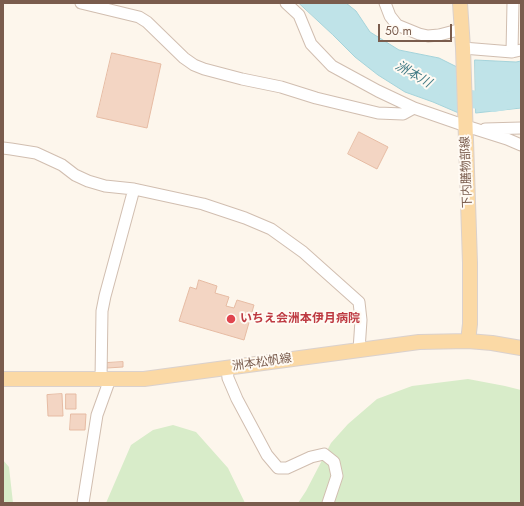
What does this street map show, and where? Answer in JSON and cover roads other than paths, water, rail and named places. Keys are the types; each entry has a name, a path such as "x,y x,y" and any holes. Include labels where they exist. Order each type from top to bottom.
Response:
{"main road":[{"name":"下内膳物部線","path":"460,3 469,123 470,324 468,341"},
{"name":"洲本松帆線","path":"3,379 144,379 419,342 468,341 521,348"}],"street":[{"path":"82,3 139,17 147,22 184,58 194,65 204,69 281,87 316,98 378,113 403,114 414,108"},
{"path":"286,3 299,15 311,44 332,66 414,108 469,123 521,145"},
{"path":"385,3 390,16 397,25 419,34 428,36 439,35 462,29"},
{"path":"463,48 517,51 513,3"},
{"path":"469,123 521,128"},
{"path":"3,148 36,153 62,165 75,175 88,181 105,186 134,189 203,204 245,218 271,229 303,252 359,302 361,320 359,350"},
{"path":"83,503 97,415 106,379 102,311 134,189"},
{"path":"227,368 228,378 237,399 267,455 278,468 287,468 311,457 324,454 334,462 337,476 328,503"}],"water":[{"path":"299,3 346,3 356,11 370,32 399,50 439,58 459,68 461,114 405,92 378,75 355,57"},
{"path":"475,60 521,61 521,108 476,113"}],"waterway":[{"name":"洲本川","path":"448,92 455,96 494,103 521,98"}],"place":[{"name":"いちえ会洲本伊月病院","path":"231,319"}]}
